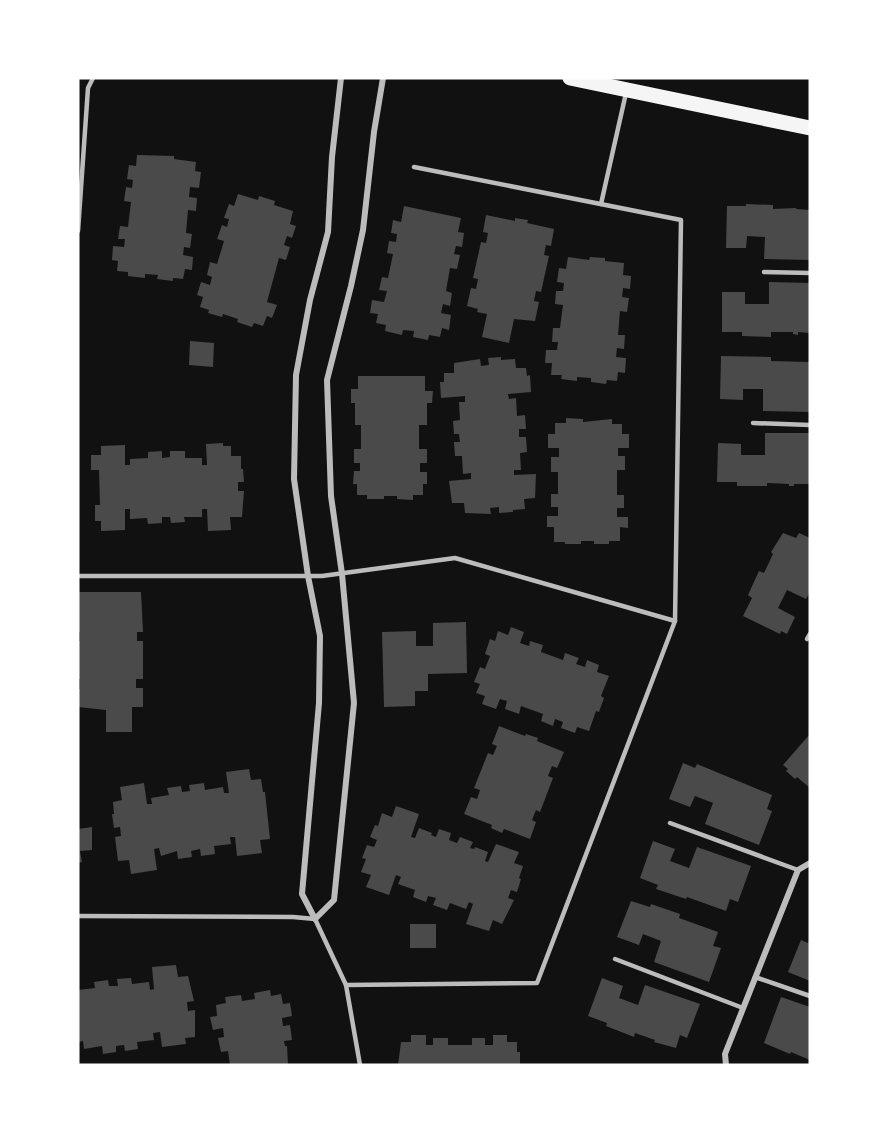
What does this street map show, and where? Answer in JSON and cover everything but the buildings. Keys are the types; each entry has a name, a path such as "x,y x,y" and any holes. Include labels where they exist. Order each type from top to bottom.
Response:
{"main road":[{"path":"570,78 810,128"}],"street":[{"path":"341,78 332,157 328,232 310,300 296,375 294,479 308,576 320,636 319,703 302,894 315,918 334,900 354,703 342,574 331,496 327,380 363,230 382,78"},
{"path":"726,1065 725,1054 798,870 810,863"}],"lane":[{"path":"78,231 88,88 93,78"},
{"path":"601,204 627,89"},
{"path":"346,985 537,983 675,621 681,220 414,167"},
{"path":"764,272 810,273"},
{"path":"753,423 810,425"},
{"path":"78,576 308,576 342,574 455,558 675,621"},
{"path":"670,823 798,870"},
{"path":"78,916 293,916 315,918 346,985 360,1065"},
{"path":"615,958 743,1008"},
{"path":"755,977 810,996"}]}
